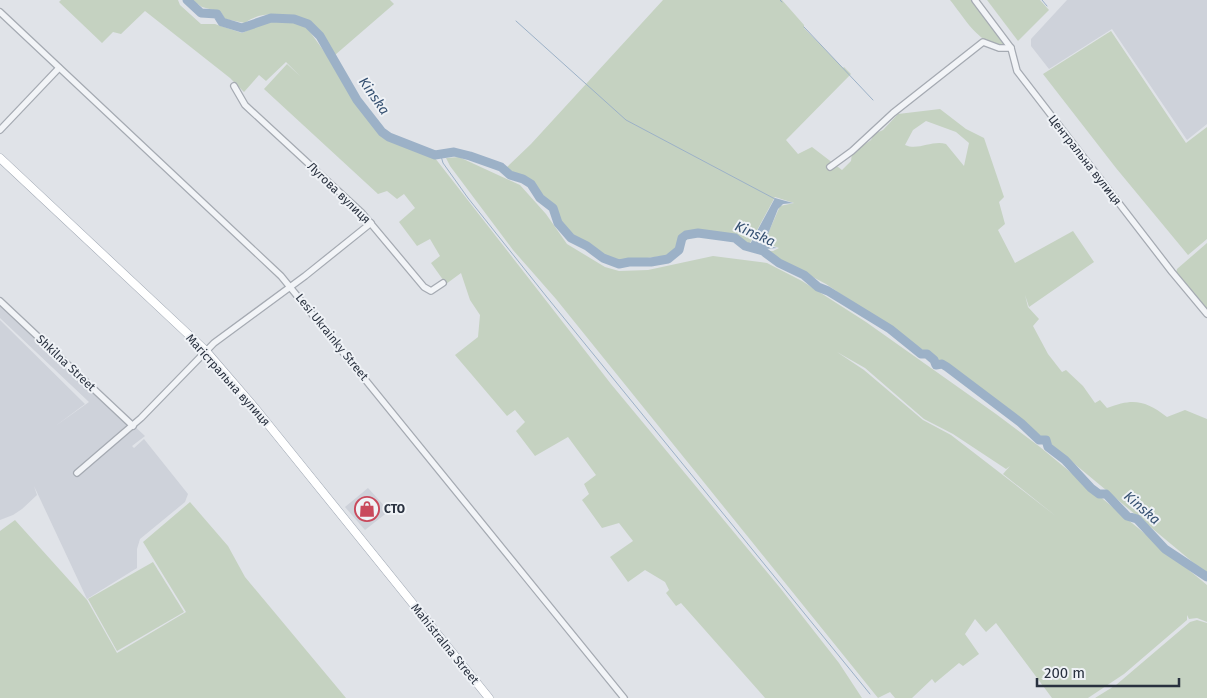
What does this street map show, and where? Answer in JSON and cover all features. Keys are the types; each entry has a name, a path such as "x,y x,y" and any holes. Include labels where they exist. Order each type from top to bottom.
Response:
{"main road":[{"name":"Магістральна вулиця","path":"0,158 206,351 402,591"},
{"name":"Mahistralna Street","path":"402,591 489,698"}],"street":[{"name":"Центральна вулиця","path":"975,0 1011,48 1017,72 1172,272 1207,314"},
{"name":"Lesi Ukrainky Street","path":"0,12 291,286 624,698"},
{"path":"830,167 852,151 892,113 983,42 1000,48 1011,48"},
{"path":"0,130 59,68"},
{"name":"Лугова вулиця","path":"234,86 245,106 342,193 371,223 426,290 432,291 443,283"},
{"path":"77,473 132,426 217,340 291,286 371,223"},
{"name":"Shkilna Street","path":"0,301 132,426"}],"shaded area":[{"path":"1067,0 1207,0 1207,124 1187,140 1112,29 1049,69 1031,46 1031,39"},
{"path":"0,301 145,436 132,446 134,448 144,439 188,494 185,502 140,539 137,549 137,568 87,599 34,486 37,495 22,509 0,520 0,320 85,404 54,427 89,402 0,318"},
{"name":"СТО","path":"368,488 389,511 365,530 345,507"}],"green space":[{"path":"61,0 178,0 180,5 201,24 215,24 242,33 269,21 284,20 305,25 339,72 358,107 371,124 383,136 435,158 611,384 781,589 839,663 862,698 765,698 681,603 676,606 666,593 669,590 665,582 645,570 628,582 610,557 633,541 619,523 602,528 582,500 589,494 584,484 596,475 568,437 535,456 516,431 525,422 515,410 507,416 455,355 478,337 480,315 470,300 461,273 446,284 431,263 440,256 430,239 417,246 399,222 415,208 404,194 397,199 387,191 378,194 264,89 287,64 301,77 286,62 266,81 259,75 244,92 230,78 145,11 121,34 113,32 102,43 59,2"},
{"path":"192,0 390,0 394,4 335,55 317,30 298,18 269,14 245,23 225,19 221,12 202,7"},
{"path":"663,0 782,0 804,25 804,28 851,74 786,140 798,154 812,147 842,170 851,161 852,153 871,140 874,134 883,130 898,114 940,109 966,129 984,138 1004,197 999,202 1005,224 998,230 1015,263 1073,231 1094,262 1029,307 1025,295 1028,307 1039,319 1033,326 1048,354 1062,372 1066,370 1083,386 1095,403 1100,400 1107,408 1124,403 1138,402 1152,407 1167,417 1185,410 1207,419 1207,574 1005,406 826,284 767,251 779,248 766,243 766,238 780,206 794,203 775,197 749,245 739,238 726,233 709,231 691,232 679,237 676,252 671,255 615,262 587,243 575,239 561,222 557,208 541,195 533,185 506,168 531,144","holes":["926,121 956,132 969,143 964,166 946,144 936,143 915,147 905,145 913,130"]},
{"path":"950,0 972,0 1005,44 988,42 981,37 967,23"},
{"path":"987,0 1040,0 1049,10 1018,41"},
{"path":"1111,31 1186,143 1207,127 1207,239 1188,255 1116,168 1043,74"},
{"path":"459,157 520,185 546,214 567,244 605,267 619,271 648,270 713,256 767,263 802,281 866,322 1040,447 1207,585 1207,622 1197,618 1189,619 1187,615 1187,620 1124,674 1088,698 1052,698 996,623 986,632 975,619 965,634 979,654 963,666 959,663 935,683 932,679 912,698 895,698 890,692 878,698 556,299 513,250 446,158","holes":["837,352 865,368 924,419 953,434 1006,469 1010,466 1003,474 1057,517 951,435 923,420 864,370"]},
{"path":"1207,243 1207,310 1176,273 1177,269"},
{"path":"190,502 228,546 245,577 346,698 0,698 0,531 15,520 87,600 117,653 186,612 143,542"},
{"path":"153,562 184,612 117,651 88,599"},
{"path":"1197,620 1207,623 1207,698 1095,698 1116,685 1190,622"}],"water":[{"path":"775,198 793,203 783,204 778,209 764,244 777,248 766,249 767,252 763,254 758,249 748,248"}],"waterway":[{"name":"Kinska","path":"187,0 201,13 217,14 222,22 242,28 271,18 294,19 308,24 320,36 357,100 382,132 389,137 435,155 454,152 470,156 501,167 510,175 523,179 531,184 540,198 553,208 558,223 571,238 587,246 603,258 619,264 668,259 679,250 682,238 686,235 698,233 735,238 745,246 763,251 779,263 804,275 818,287 828,291 890,329 921,354 927,354 934,360 936,365 942,364 947,367 1021,423 1039,440 1046,440 1048,447 1065,460 1091,488 1099,494 1106,494 1127,516 1137,519 1165,549 1207,577"},
{"path":"1042,0 1047,6"},
{"path":"516,21 626,120 775,199"},
{"path":"804,27 873,100"},
{"path":"441,156 443,163 468,198 546,296 870,694"}],"place":[{"name":"СТО","path":"367,509"}]}
